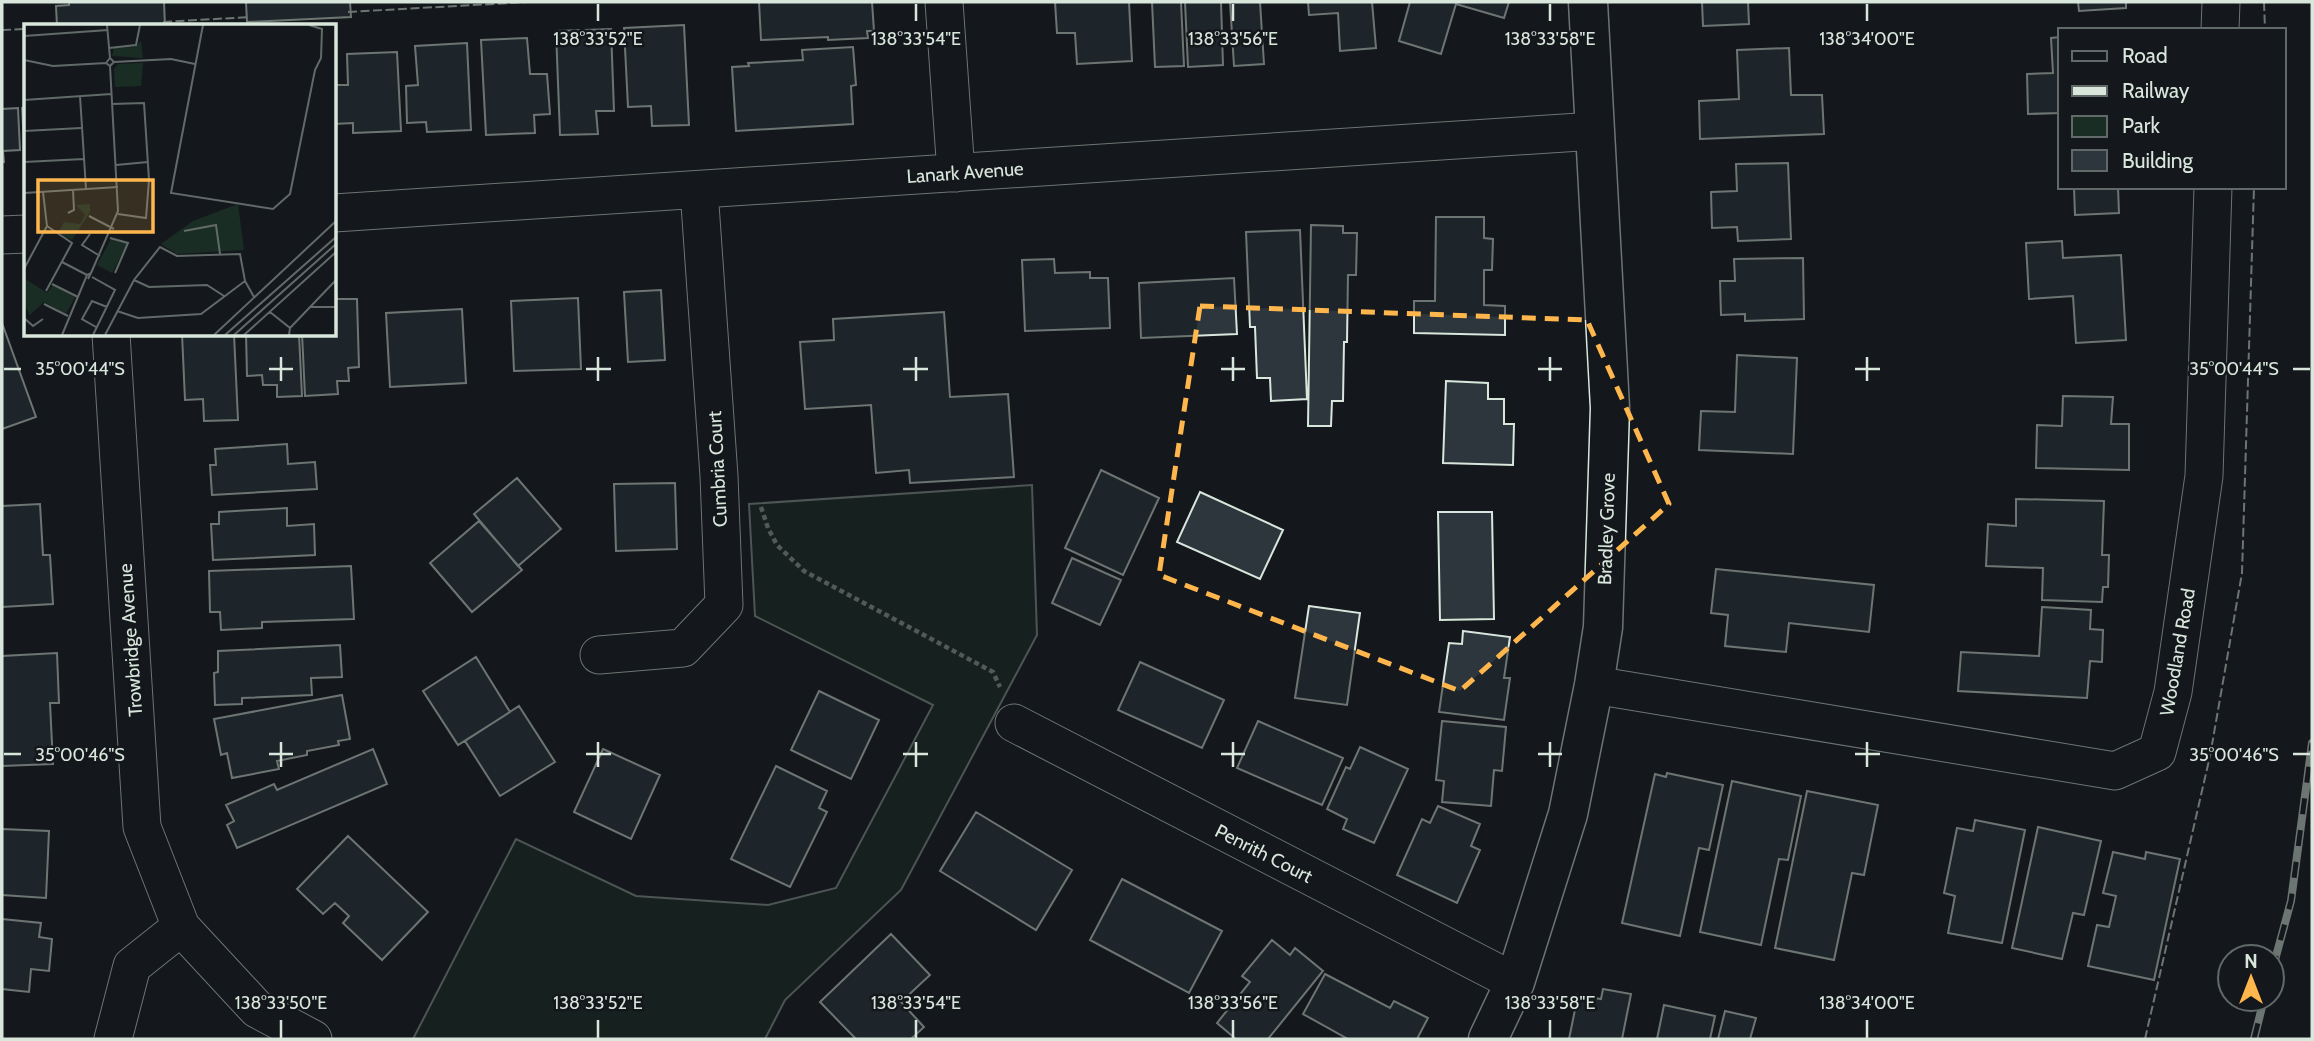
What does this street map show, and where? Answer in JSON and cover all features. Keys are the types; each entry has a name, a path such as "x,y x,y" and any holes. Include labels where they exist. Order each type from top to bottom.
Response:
{"street":[{"path":"944,2 956,173"},
{"name":"Bradley Grove","path":"1488,1039 1515,982 1568,814 1603,627 1610,408 1588,2"},
{"path":"2220,28 2221,2"},
{"name":"Lanark Avenue","path":"336,214 1595,131"},
{"name":"Woodland Road","path":"1594,685 2115,771 2157,752 2173,692 2204,476 2213,189"},
{"name":"Cumbria Court","path":"599,655 683,648 724,605 719,476 699,190"},
{"path":"2,235 24,234"},
{"name":"Trowbridge Avenue","path":"111,336 142,827 181,928"},
{"name":"Penrith Court","path":"1014,723 1515,982"},
{"path":"113,1039 132,966 181,928 257,1009 313,1039"}],"path":[{"path":"719,476 763,508 768,528 777,545 804,571 993,672 1014,723"}],"highlighted area":[{"path":"1200,306 1587,320 1669,504 1460,691 1159,575"}],"green space":[{"path":"1032,485 1037,635 901,890 785,1000 765,1039 413,1039 516,839 636,896 768,905 836,888 933,705 755,616 749,504"}],"building":[{"path":"69,2 164,2 165,24 57,24 56,6 69,5"},
{"path":"246,2 350,2 351,17 247,22"},
{"path":"759,2 872,2 874,31 867,31 868,38 761,40"},
{"path":"1055,2 1129,2 1132,61 1077,64 1075,33 1057,33"},
{"path":"1152,2 1181,2 1184,66 1155,67"},
{"path":"1185,2 1221,2 1223,65 1188,67"},
{"path":"1230,2 1260,2 1264,64 1234,66"},
{"path":"1308,2 1372,2 1376,48 1340,51 1338,13 1309,15"},
{"path":"1410,2 1509,2 1504,18 1456,4 1441,54 1399,41"},
{"path":"1702,2 1748,2 1749,24 1703,26"},
{"path":"2078,2 2126,2 2126,8 2079,11"},
{"path":"684,25 689,125 652,126 651,106 628,107 624,28"},
{"path":"611,29 614,111 596,111 598,134 560,135 556,31"},
{"path":"2058,37 2058,113 2028,114 2027,74 2053,73 2051,38"},
{"path":"527,38 530,74 547,74 550,114 534,115 535,133 486,135 481,40"},
{"path":"467,43 471,130 427,132 426,122 407,123 406,86 418,85 415,46"},
{"path":"853,47 856,85 851,86 853,124 736,131 732,67 749,66 748,63 803,60 802,50"},
{"path":"1789,48 1791,95 1822,95 1824,134 1700,139 1699,101 1739,99 1737,50"},
{"path":"397,52 401,131 353,133 353,123 336,124 336,85 348,85 347,54"},
{"path":"18,108 20,150 3,151 2,162 2,109"},
{"path":"22,108 24,108 24,142"},
{"path":"1788,163 1791,239 1738,241 1737,227 1712,228 1711,192 1737,191 1736,164"},
{"path":"2074,189 2118,189 2119,213 2075,215"},
{"path":"1436,217 1484,217 1484,238 1493,239 1492,270 1484,270 1484,305 1505,306 1505,335 1414,333 1414,301 1435,301"},
{"path":"1311,225 1343,226 1343,233 1357,233 1356,275 1348,275 1343,401 1332,401 1331,426 1308,426"},
{"path":"1300,230 1307,399 1271,401 1270,378 1257,378 1255,327 1250,327 1246,232"},
{"path":"2062,241 2063,258 2121,255 2126,340 2076,343 2073,296 2029,299 2026,243"},
{"path":"1803,258 1804,319 1745,321 1745,314 1721,315 1720,281 1735,281 1734,259"},
{"path":"1054,259 1055,273 1090,272 1090,278 1108,278 1110,328 1025,331 1022,260"},
{"path":"1234,278 1237,334 1141,338 1139,283"},
{"path":"661,290 665,360 628,362 624,292"},
{"path":"336,293 337,299 357,299 359,367 348,368 349,381 337,381 338,394 305,396 302,336 336,336"},
{"path":"578,298 581,369 514,371 511,301"},
{"path":"462,309 466,383 390,387 386,313"},
{"path":"944,312 950,397 1008,394 1014,477 910,483 909,470 876,473 871,405 805,409 800,342 834,340 833,319"},
{"path":"2,323 36,417 2,429"},
{"path":"182,336 234,336 238,420 204,421 203,399 185,400"},
{"path":"246,336 299,336 302,396 277,397 277,385 263,385 262,375 247,376"},
{"path":"1737,355 1797,358 1793,454 1699,450 1701,411 1735,412"},
{"path":"1446,381 1488,383 1488,399 1504,399 1504,424 1514,424 1513,465 1443,463"},
{"path":"2063,396 2113,397 2111,424 2129,424 2129,470 2036,468 2037,425 2062,426"},
{"path":"287,444 288,464 315,462 317,489 212,495 210,465 216,465 215,449"},
{"path":"1101,470 1159,498 1123,575 1065,548"},
{"path":"517,478 561,529 518,566 474,514"},
{"path":"675,483 677,549 616,551 614,484"},
{"path":"1200,492 1283,530 1260,579 1177,542"},
{"path":"2016,499 2104,501 2102,555 2109,555 2108,587 2103,587 2102,602 2042,600 2043,568 1986,566 1988,524 2016,526"},
{"path":"40,504 43,555 50,555 53,604 2,607 2,506"},
{"path":"287,508 287,526 314,524 315,555 213,560 211,524 219,524 219,512"},
{"path":"1438,512 1492,512 1494,619 1440,620"},
{"path":"479,521 522,570 472,612 430,563"},
{"path":"1072,558 1121,580 1100,625 1052,603"},
{"path":"351,566 354,619 262,622 262,628 221,630 220,612 210,612 209,571"},
{"path":"1716,569 1874,585 1869,632 1789,623 1786,652 1725,646 1728,615 1711,613"},
{"path":"1309,606 1360,613 1347,705 1295,698"},
{"path":"2042,607 2091,610 2090,629 2103,630 2102,662 2090,661 2087,698 1958,691 1961,652 2039,656"},
{"path":"1463,631 1510,637 1504,678 1510,678 1504,720 1439,712 1449,643 1462,644"},
{"path":"340,645 342,677 311,678 312,695 242,698 242,704 215,705 214,673 218,672 218,651"},
{"path":"57,653 59,703 50,703 53,764 2,766 2,656"},
{"path":"476,657 510,712 458,745 423,691"},
{"path":"1140,662 1224,700 1202,748 1118,710"},
{"path":"819,691 879,720 851,779 791,750"},
{"path":"342,695 350,739 338,741 339,745 307,751 307,755 277,761 279,769 232,778 227,753 221,755 214,719"},
{"path":"519,706 555,762 500,796 465,741"},
{"path":"1258,721 1343,758 1322,805 1237,768"},
{"path":"1442,721 1506,727 1502,771 1494,770 1491,806 1442,802 1444,781 1436,780"},
{"path":"1360,747 1408,769 1374,843 1343,829 1347,819 1327,809 1346,767 1350,769"},
{"path":"373,749 387,784 237,848 227,825 234,821 226,805 274,784 277,790"},
{"path":"603,749 660,775 631,839 574,812"},
{"path":"776,766 827,791 819,808 827,812 790,887 731,859"},
{"path":"1667,773 1723,785 1709,850 1699,848 1680,936 1622,923 1655,774 1666,777"},
{"path":"1732,781 1801,796 1788,860 1779,859 1761,945 1700,932"},
{"path":"1807,791 1878,805 1864,875 1852,873 1834,960 1775,948"},
{"path":"1438,806 1480,824 1471,846 1480,850 1457,903 1397,875 1422,819 1430,823"},
{"path":"976,812 1072,870 1036,930 940,871"},
{"path":"1975,820 2025,830 2002,943 1948,933 1955,896 1944,893 1957,828 1973,831"},
{"path":"2038,827 2101,841 2084,915 2073,913 2062,959 2012,948"},
{"path":"2,829 49,831 46,898 2,895"},
{"path":"348,836 428,912 382,960 343,923 349,916 335,903 323,914 297,889"},
{"path":"2113,852 2145,859 2146,852 2180,859 2154,980 2088,966 2097,925 2109,927 2116,896 2103,893"},
{"path":"1122,879 1222,931 1189,993 1090,940"},
{"path":"2,919 41,923 39,937 52,939 49,971 31,969 29,992 2,989"},
{"path":"891,934 930,975 901,1002 924,1027 911,1039 856,1039 820,1002"},
{"path":"1272,940 1290,955 1295,948 1323,971 1268,1039 1236,1039 1217,1023 1250,982 1242,976"},
{"path":"1325,974 1390,1008 1394,1001 1428,1018 1417,1039 1348,1039 1303,1014"},
{"path":"1603,989 1631,994 1622,1039 1569,1039 1578,995 1601,999"},
{"path":"1664,1005 1715,1016 1710,1039 1657,1039"},
{"path":"1725,1011 1756,1018 1750,1039 1718,1039"}],"railway":[{"path":"2280,943 2291,901 2312,743"},
{"path":"2254,1039 2260,1013"}],"fence":[{"path":"348,12 529,2"},
{"path":"2264,2 2265,28"},
{"path":"163,22 250,17"},
{"path":"2,30 24,29"},
{"path":"2145,1039 2210,756 2242,573 2254,189"}]}
